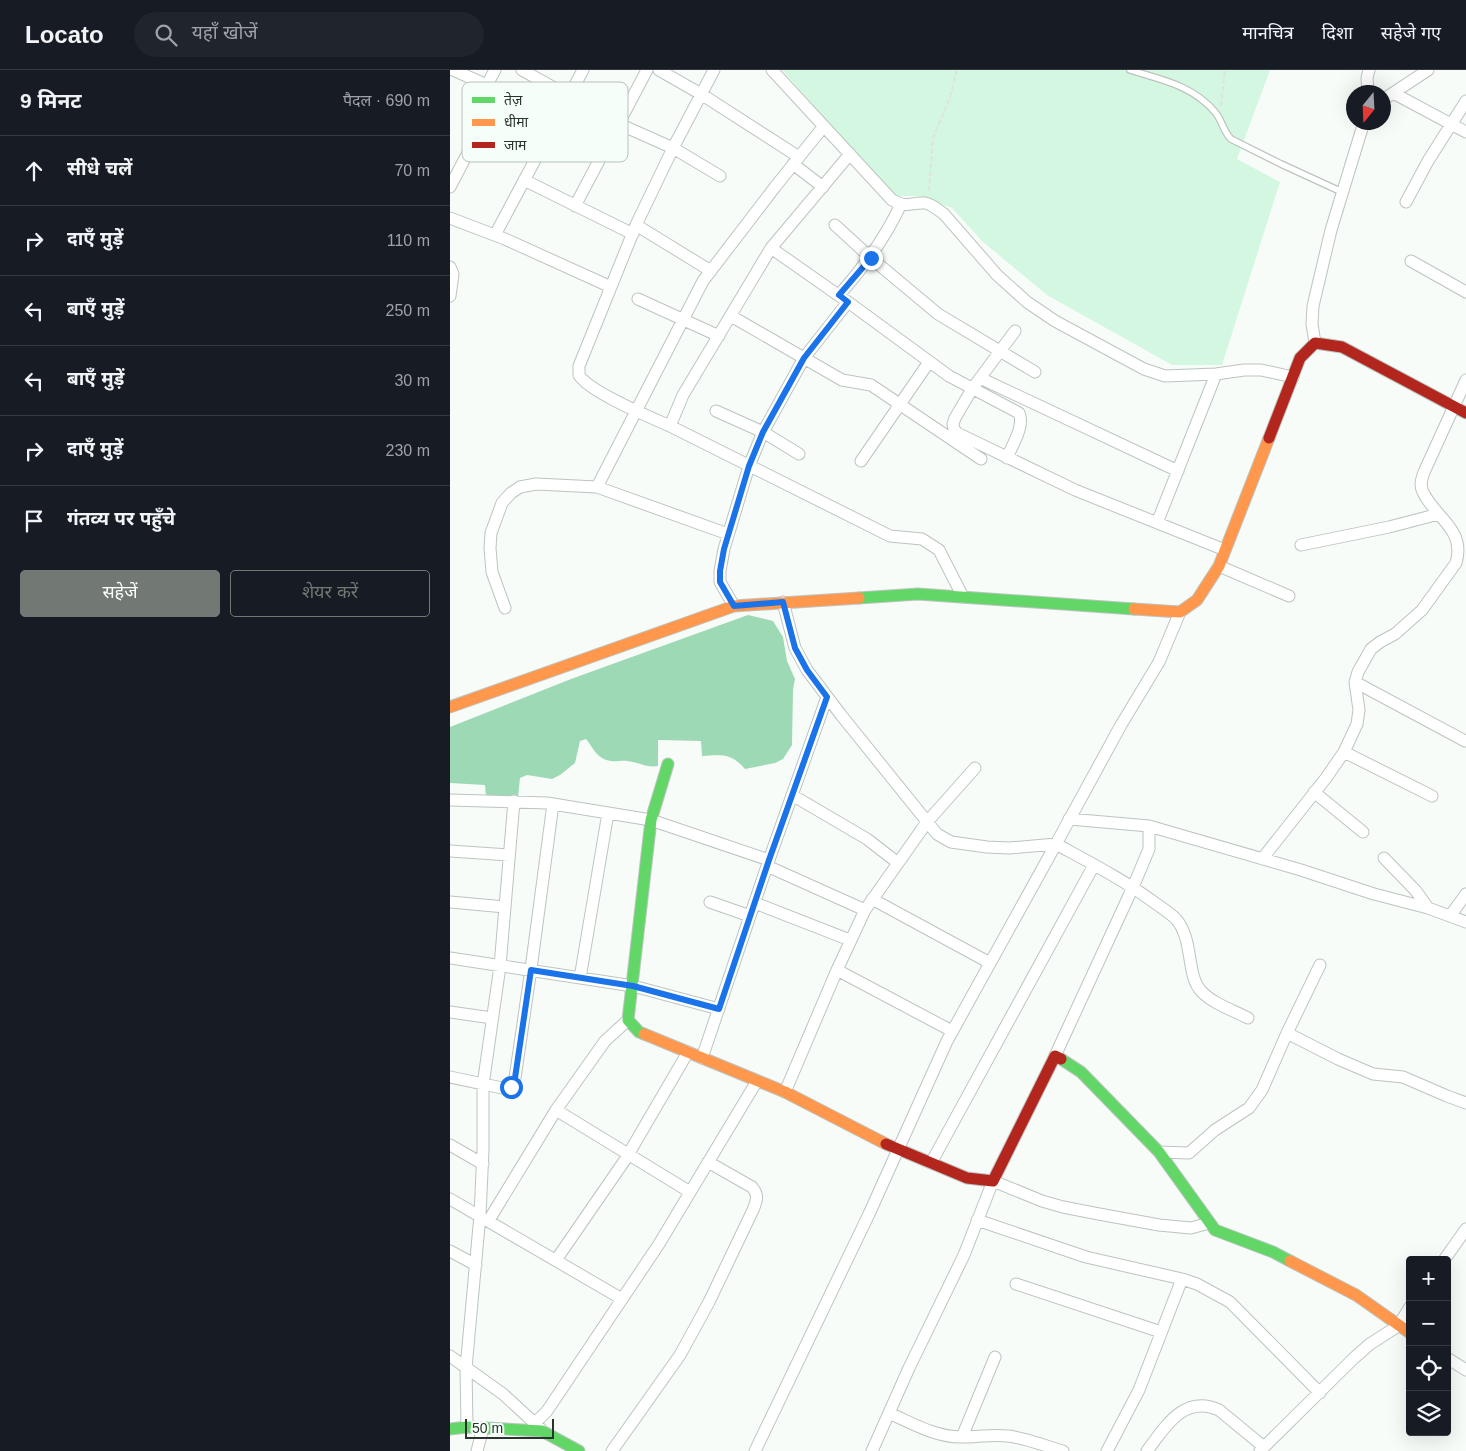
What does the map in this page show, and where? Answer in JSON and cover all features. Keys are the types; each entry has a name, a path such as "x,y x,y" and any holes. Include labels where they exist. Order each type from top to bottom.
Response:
{"street":[{"path":"453,70 480,82"},
{"path":"489,82 496,70"},
{"path":"522,70 544,82"},
{"path":"575,82 582,70"},
{"path":"628,107 647,70"},
{"path":"659,70 701,94 796,161 823,187"},
{"path":"714,70 673,148 634,230 579,366 578,375 593,387 635,410 890,536 922,539 939,550 963,597"},
{"path":"772,70 892,200 910,206 926,203 936,208 944,214 1003,281 1027,302 1055,320 1144,369 1165,376 1261,370 1292,377"},
{"path":"1368,85 1369,70"},
{"path":"1391,94 1428,70"},
{"path":"1391,97 1466,132"},
{"path":"1406,202 1428,161 1466,101"},
{"path":"597,487 703,281 824,126"},
{"path":"628,128 673,148 720,176"},
{"path":"1315,343 1312,306 1331,230 1361,130"},
{"path":"670,426 683,396 770,248 850,154"},
{"path":"450,187 453,174 462,159"},
{"path":"495,236 533,162"},
{"path":"575,206 599,162"},
{"path":"524,180 575,206 634,230 711,271"},
{"path":"734,606 720,582 720,571 728,534 749,466 763,432 804,358 871,258 901,204"},
{"path":"450,218 612,287"},
{"path":"835,225 938,314 1035,372"},
{"path":"770,248 844,299 929,362 972,389 1019,413 1021,418 1019,430 1007,458"},
{"path":"1412,261 1466,292"},
{"path":"450,267 453,274 450,296"},
{"path":"638,299 719,336"},
{"path":"730,316 842,380 871,385 981,460"},
{"path":"1015,331 972,389 955,418 954,429 962,436 1075,490 1225,550"},
{"path":"755,1451 898,1150 952,1031 1120,725 1160,662 1180,612 1197,600 1219,566 1300,358 1315,343"},
{"path":"1315,343 1342,347 1466,413"},
{"path":"861,461 929,362"},
{"path":"1156,523 1216,374"},
{"path":"980,378 1178,471"},
{"path":"1262,859 1344,752 1357,724 1359,710 1355,682 1358,672 1371,649 1395,634 1422,610 1456,563 1459,554 1459,543 1454,533 1422,492 1421,482 1466,380"},
{"path":"716,411 763,432 799,454"},
{"path":"505,608 492,572 491,533 502,503 510,493 520,487 536,484 597,487 728,534"},
{"path":"1301,545 1389,527 1438,514"},
{"path":"1219,566 1289,596"},
{"path":"450,707 734,606 918,594 1180,612"},
{"path":"783,602 795,648 807,670 937,834 951,842 1008,848 1056,844 1133,887 1175,918 1182,928 1189,947 1193,975 1200,990 1211,1000 1248,1018"},
{"path":"1355,682 1465,741"},
{"path":"702,1058 827,697"},
{"path":"1344,752 1432,796"},
{"path":"668,764 651,820 633,986 628,1012 628,1020 640,1032 785,1092 898,1150 966,1178 992,1181 1042,1201 1063,1207 1159,1226 1190,1228 1209,1223"},
{"path":"785,1092 850,940 865,910 927,822 975,768"},
{"path":"1314,792 1363,832"},
{"path":"792,795 867,839 898,863"},
{"path":"450,800 553,804 651,820 768,863 865,910"},
{"path":"467,1427 466,1368 476,1265 485,1218 483,1085 500,966 514,801"},
{"path":"450,1078 507,1089 513,1083 531,970 553,804"},
{"path":"580,978 608,813"},
{"path":"1069,819 1149,826 1374,894 1428,908 1466,922"},
{"path":"872,1451 909,1368 964,1255 992,1181 1055,1056 1133,887 1149,849 1149,826"},
{"path":"450,850 509,855"},
{"path":"1384,858 1416,892 1428,908"},
{"path":"931,1163 1094,865"},
{"path":"1450,916 1466,894"},
{"path":"872,899 990,963"},
{"path":"450,902 505,907"},
{"path":"710,902 750,916"},
{"path":"755,903 850,940"},
{"path":"450,958 633,986 719,1009"},
{"path":"1159,1152 1189,1153 1215,1130 1249,1108 1262,1090 1320,965"},
{"path":"837,970 952,1031"},
{"path":"450,1012 492,1018"},
{"path":"485,1218 556,1110 605,1041 628,1020"},
{"path":"1287,1033 1338,1060 1373,1074 1403,1077 1466,1103"},
{"path":"556,1260 628,1154 688,1052"},
{"path":"1055,1056 1080,1072 1159,1152 1215,1230 1273,1252 1325,1278 1381,1311 1406,1331"},
{"path":"539,1427 547,1410 690,1192 757,1081"},
{"path":"556,1110 690,1192"},
{"path":"450,1145 483,1164"},
{"path":"612,1451 680,1355 709,1302 754,1210 757,1193 752,1187 708,1162"},
{"path":"450,1199 622,1298"},
{"path":"977,1220 1086,1257 1197,1284 1230,1302 1320,1393"},
{"path":"1447,1256 1466,1229"},
{"path":"450,1251 476,1265"},
{"path":"1107,1451 1139,1390 1182,1279"},
{"path":"1016,1284 1161,1332"},
{"path":"1147,1451 1168,1424 1187,1408 1199,1405 1210,1406 1219,1410 1262,1449 1335,1376 1370,1344 1398,1326 1406,1314"},
{"path":"450,1356 503,1394 539,1427 579,1451"},
{"path":"962,1437 995,1357"},
{"path":"1451,1361 1466,1370"},
{"path":"889,1413 930,1432 943,1435 962,1437 984,1435 1010,1436 1063,1451"},
{"path":"450,1428 539,1427"},
{"path":"483,1428 478,1446 487,1451"}],"lane":[{"path":"1130,70 1173,82 1185,88 1214,111 1225,133 1231,139 1342,192"}],"path":[{"path":"926,203 931,184 933,138 950,97 957,70"},
{"path":"1219,118 1225,70"}],"shaded area":[{"path":"782,70 1270,70 1237,159 1280,182 1222,365 1172,365 1047,295 982,241 952,208 918,196 894,196"},
{"path":"748,615 773,621 783,637 787,661 795,679 793,689 792,745 783,759 775,763 745,769 735,760 726,756 702,756 701,741 658,740 658,766 650,766 627,761 606,760 596,753 586,739 580,741 575,763 560,775 552,779 527,775 520,778 518,797 486,797 485,785 450,783 450,727 571,679"}],"traffic: fast":[{"path":"859,598 918,594 1134,609"},
{"path":"644,1034 639,1032 628,1020 651,820 668,764"},
{"path":"1061,1059 1081,1072 1159,1152 1215,1230 1273,1252 1290,1261"},
{"path":"450,1429 467,1427 542,1431 579,1451"}],"traffic: slow":[{"path":"1134,609 1180,612 1197,600 1219,566 1269,438"},
{"path":"450,707 734,606 859,598"},
{"path":"644,1034 785,1092 886,1144"},
{"path":"1290,1261 1356,1295 1406,1330"}],"traffic: jam":[{"path":"1269,438 1300,358 1315,343 1342,347 1466,413"},
{"path":"886,1144 967,1178 993,1181 1055,1056 1061,1059"}],"route":[{"path":"511,1087 515,1078 531,970 633,986 719,1009 827,697 807,670 795,648 783,602 734,606 720,582 724,549 749,466 763,432 804,358 848,302 839,295 871,258"}]}
